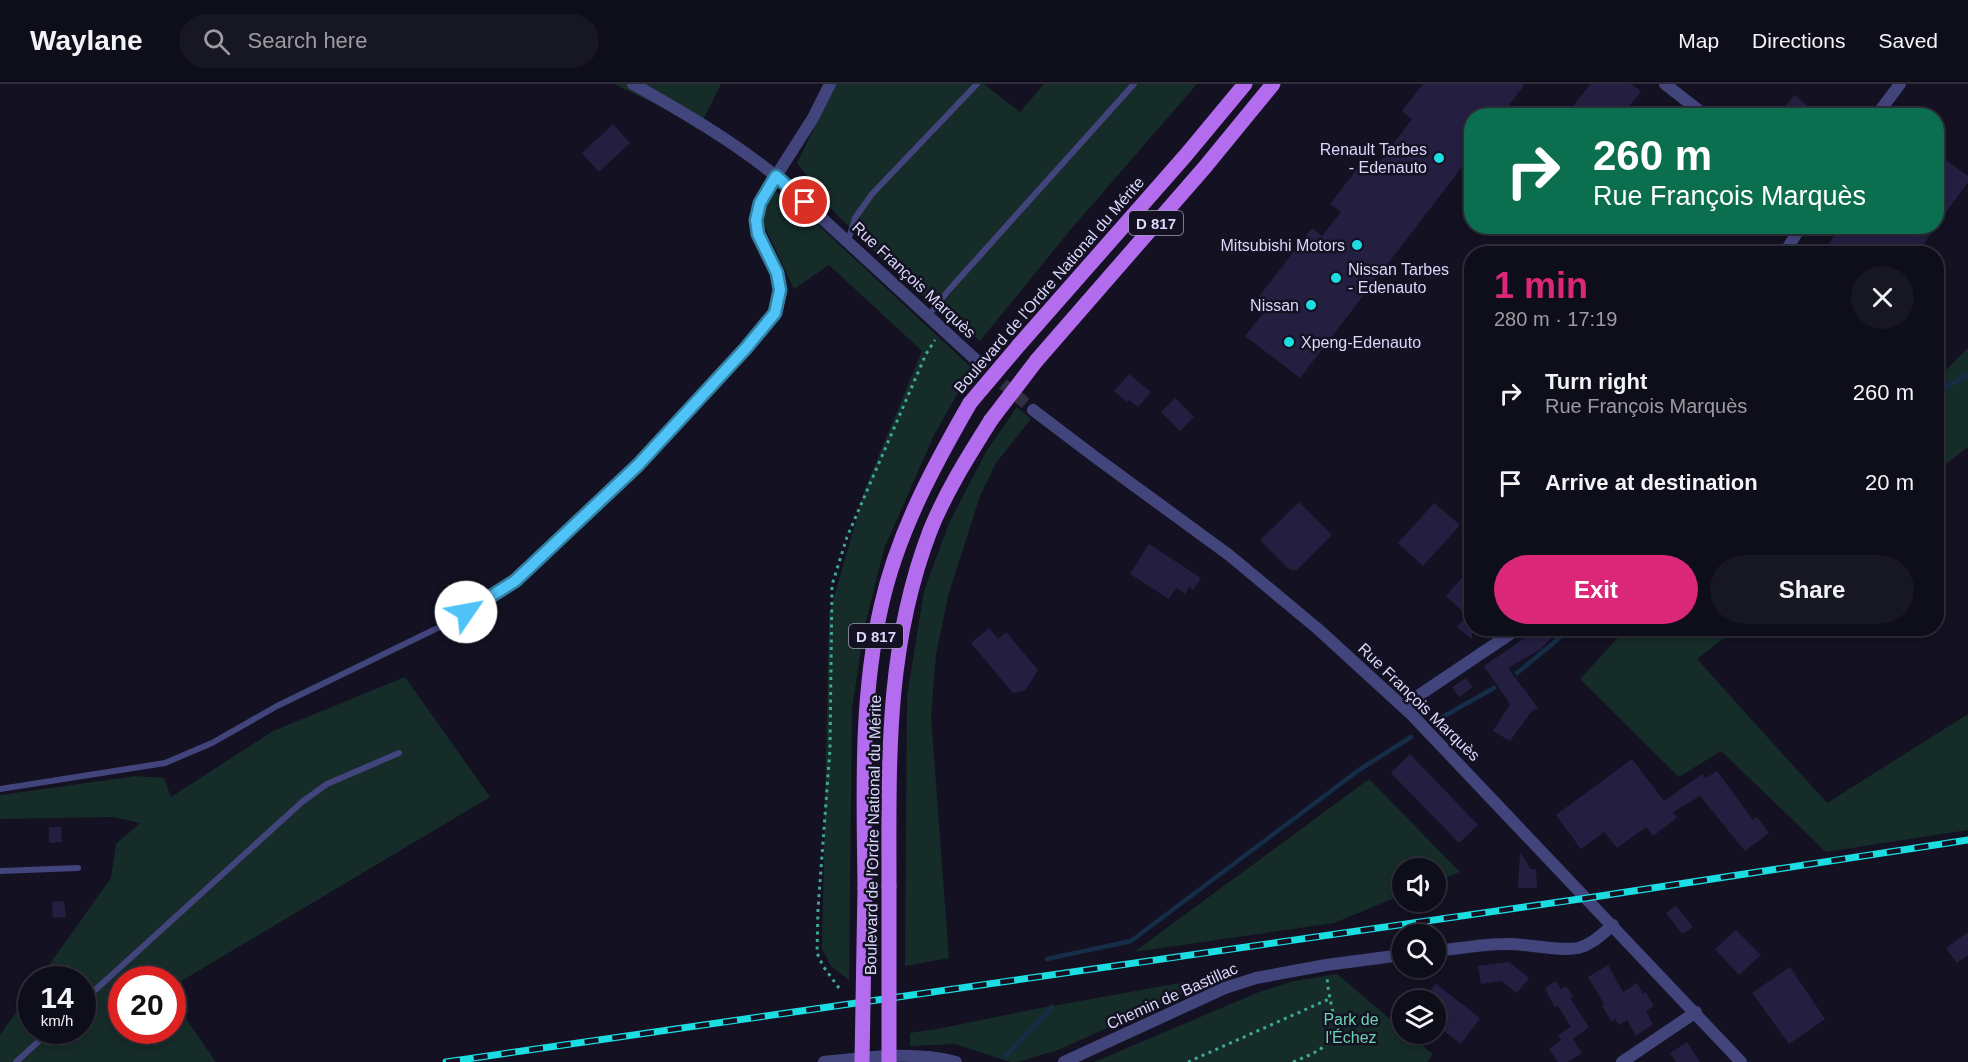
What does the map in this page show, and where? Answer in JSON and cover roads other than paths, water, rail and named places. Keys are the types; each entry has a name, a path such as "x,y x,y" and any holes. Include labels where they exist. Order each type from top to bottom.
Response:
{"main road":[{"name":"Boulevard de l'Ordre National du Mérite","path":"862,1062 865,888 864,752 868,692 881,606 924,487 970,403 1245,84"},
{"name":"Boulevard de l'Ordre National du Mérite","path":"889,1062 889,757 894,679 902,628 915,575 931,529 959,470 992,420 1037,360 1205,167 1273,84"}],"street":[{"name":"Rue François Marquès","path":"633,84 710,128 776,176 976,360"},
{"path":"776,176 813,118 830,84"},
{"path":"1665,84 1696,108"},
{"path":"1882,108 1900,84"},
{"name":"Rue François Marquès","path":"1033,410 1229,555 1318,629 1403,706 1741,1062"},
{"path":"1403,706 1507,636"},
{"path":"1446,950 1503,944 1538,945 1567,950 1594,941 1613,925"},
{"name":"Chemin de Bastillac","path":"1064,1062 1225,988 1256,978 1326,964 1392,956"},
{"path":"1622,1062 1696,1012"},
{"path":"824,1062 906,1056 956,1062"}],"lane":[{"path":"848,242 855,218 872,194 977,84"},
{"path":"928,316 1134,84"},
{"path":"0,789 165,763 212,743 277,706 450,622 515,581 638,465 746,348 775,313 780,290 777,273 758,234 756,220 760,203 776,176"},
{"path":"96,989 302,802 327,784 399,753"},
{"path":"0,871 78,868"},
{"path":"16,1062 36,1044"}],"waterway":[{"path":"1944,388 1968,375"},
{"path":"1517,673 1561,636"},
{"path":"1439,719 1494,688"},
{"path":"1047,959 1131,941 1359,770 1411,737"},
{"path":"1006,1056 1052,1007"}],"tunnel":[{"path":"976,360 1033,410"}],"railway":[{"path":"446,1062 1587,898 1968,840"}],"place":[{"name":"Renault Tarbes - Edenauto","path":"1439,158"},
{"name":"Mitsubishi Motors","path":"1357,245"},
{"name":"Nissan Tarbes - Edenauto","path":"1336,278"},
{"name":"Nissan","path":"1311,305"},
{"name":"Xpeng-Edenauto","path":"1289,342"}],"park label":[{"name":"Park de l'Échez","path":"1351,1028"}]}
